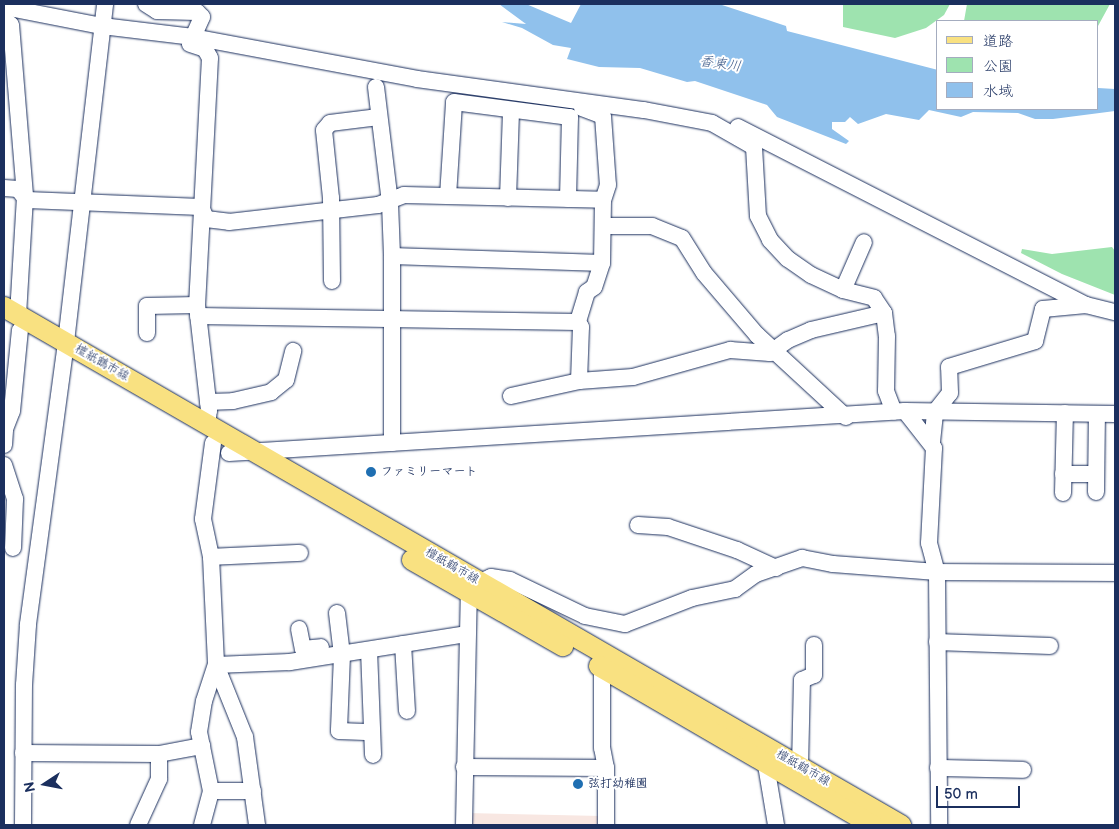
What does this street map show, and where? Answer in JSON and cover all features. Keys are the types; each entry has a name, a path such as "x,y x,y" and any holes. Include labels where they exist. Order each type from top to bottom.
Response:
{"main road":[{"name":"檀紙鶴市線","path":"11,318 217,440 474,587 901,825"},
{"name":"檀紙鶴市線","path":"217,440 253,452 474,587 602,668 872,825"}],"street":[{"path":"22,825 25,657 37,549 65,349 105,4"},
{"path":"146,4 157,11 197,12 202,17 185,42 205,49 210,58 197,310 208,402 217,440 203,519 211,557 216,665 245,737 257,825"},
{"path":"4,7 187,37 417,79 691,116 712,122 754,147 758,216 770,240 788,259 811,276 843,290 874,298 884,313 887,336 886,391 899,412 932,442"},
{"path":"4,19 11,25 25,197 11,318 10,372 4,446"},
{"path":"376,86 390,203 393,317 392,443"},
{"path":"448,196 454,102 511,112 570,117 568,199"},
{"path":"578,322 602,263 605,226 603,200 608,185 603,116 582,108 579,102"},
{"path":"508,198 511,112"},
{"path":"332,281 331,211 324,130 330,123 379,117"},
{"path":"712,122 723,121 758,134 942,233 1018,267 1086,305 1115,312"},
{"path":"4,188 18,189 25,197 82,203 201,207"},
{"path":"201,207 206,219 229,222 390,203 404,195 603,200"},
{"path":"605,226 652,226 682,238 704,273 772,352 846,417"},
{"path":"843,290 864,242"},
{"path":"392,256 602,263"},
{"path":"939,825 937,572 929,543 932,442 935,412 950,393 949,367 1035,341 1043,309 1086,305"},
{"path":"147,334 147,306 197,310 578,322"},
{"path":"511,396 579,380 633,377 730,350 772,352 788,340 811,330 884,313"},
{"path":"578,322 581,327 579,380"},
{"path":"208,402 233,401 270,392 286,380 293,351"},
{"path":"217,440 253,452 846,417 899,412 1115,414"},
{"path":"1063,492 1065,413"},
{"path":"1096,492 1097,414"},
{"path":"4,465 15,499 8,548 37,549"},
{"path":"1063,474 1096,474"},
{"path":"638,525 668,527 737,550 776,568"},
{"path":"211,557 300,553"},
{"path":"464,825 466,634 474,587 491,577 510,580 585,616 625,624 692,598 734,589 756,574 802,558 833,564 937,572 1115,573"},
{"path":"337,613 340,650 339,731 372,732"},
{"path":"299,629 302,649 369,650 466,634"},
{"path":"937,642 1050,646"},
{"path":"403,644 407,711"},
{"path":"800,767 802,680 814,675 814,645"},
{"path":"216,665 290,662 340,650"},
{"path":"369,650 373,755"},
{"path":"202,825 211,791 200,732 204,701 216,665"},
{"path":"602,668 602,748 606,768 606,825"},
{"path":"23,753 159,754 202,746"},
{"path":"138,825 159,779 162,763 159,754"},
{"path":"766,765 776,825"},
{"path":"464,767 606,768"},
{"path":"938,768 1023,770"},
{"path":"211,791 252,791"}],"shaded area":[{"path":"467,813 602,816 603,825 467,825"}],"green space":[{"path":"843,4 950,4 944,15 926,28 895,38 843,27"},
{"path":"967,4 1110,4 1099,24 1099,20 964,20"},
{"path":"1112,247 1115,251 1115,295 1062,274 1021,253 1022,249 1052,254"}],"water":[{"name":"香東川","path":"499,4 526,4 571,23 581,4 719,4 786,26 787,31 936,69 936,110 1099,110 1099,88 1115,89 1115,111 1053,119 1035,119 1018,113 973,112 961,117 929,110 919,120 886,114 858,124 850,117 845,122 832,122 832,129 849,141 846,144 777,117 767,105 695,81 687,82 640,68 599,67 567,59 571,48 553,45 522,28 502,22 526,24"}],"place":[{"name":"ファミリーマート","path":"371,472"},
{"name":"弦打幼稚園","path":"578,784"}]}
